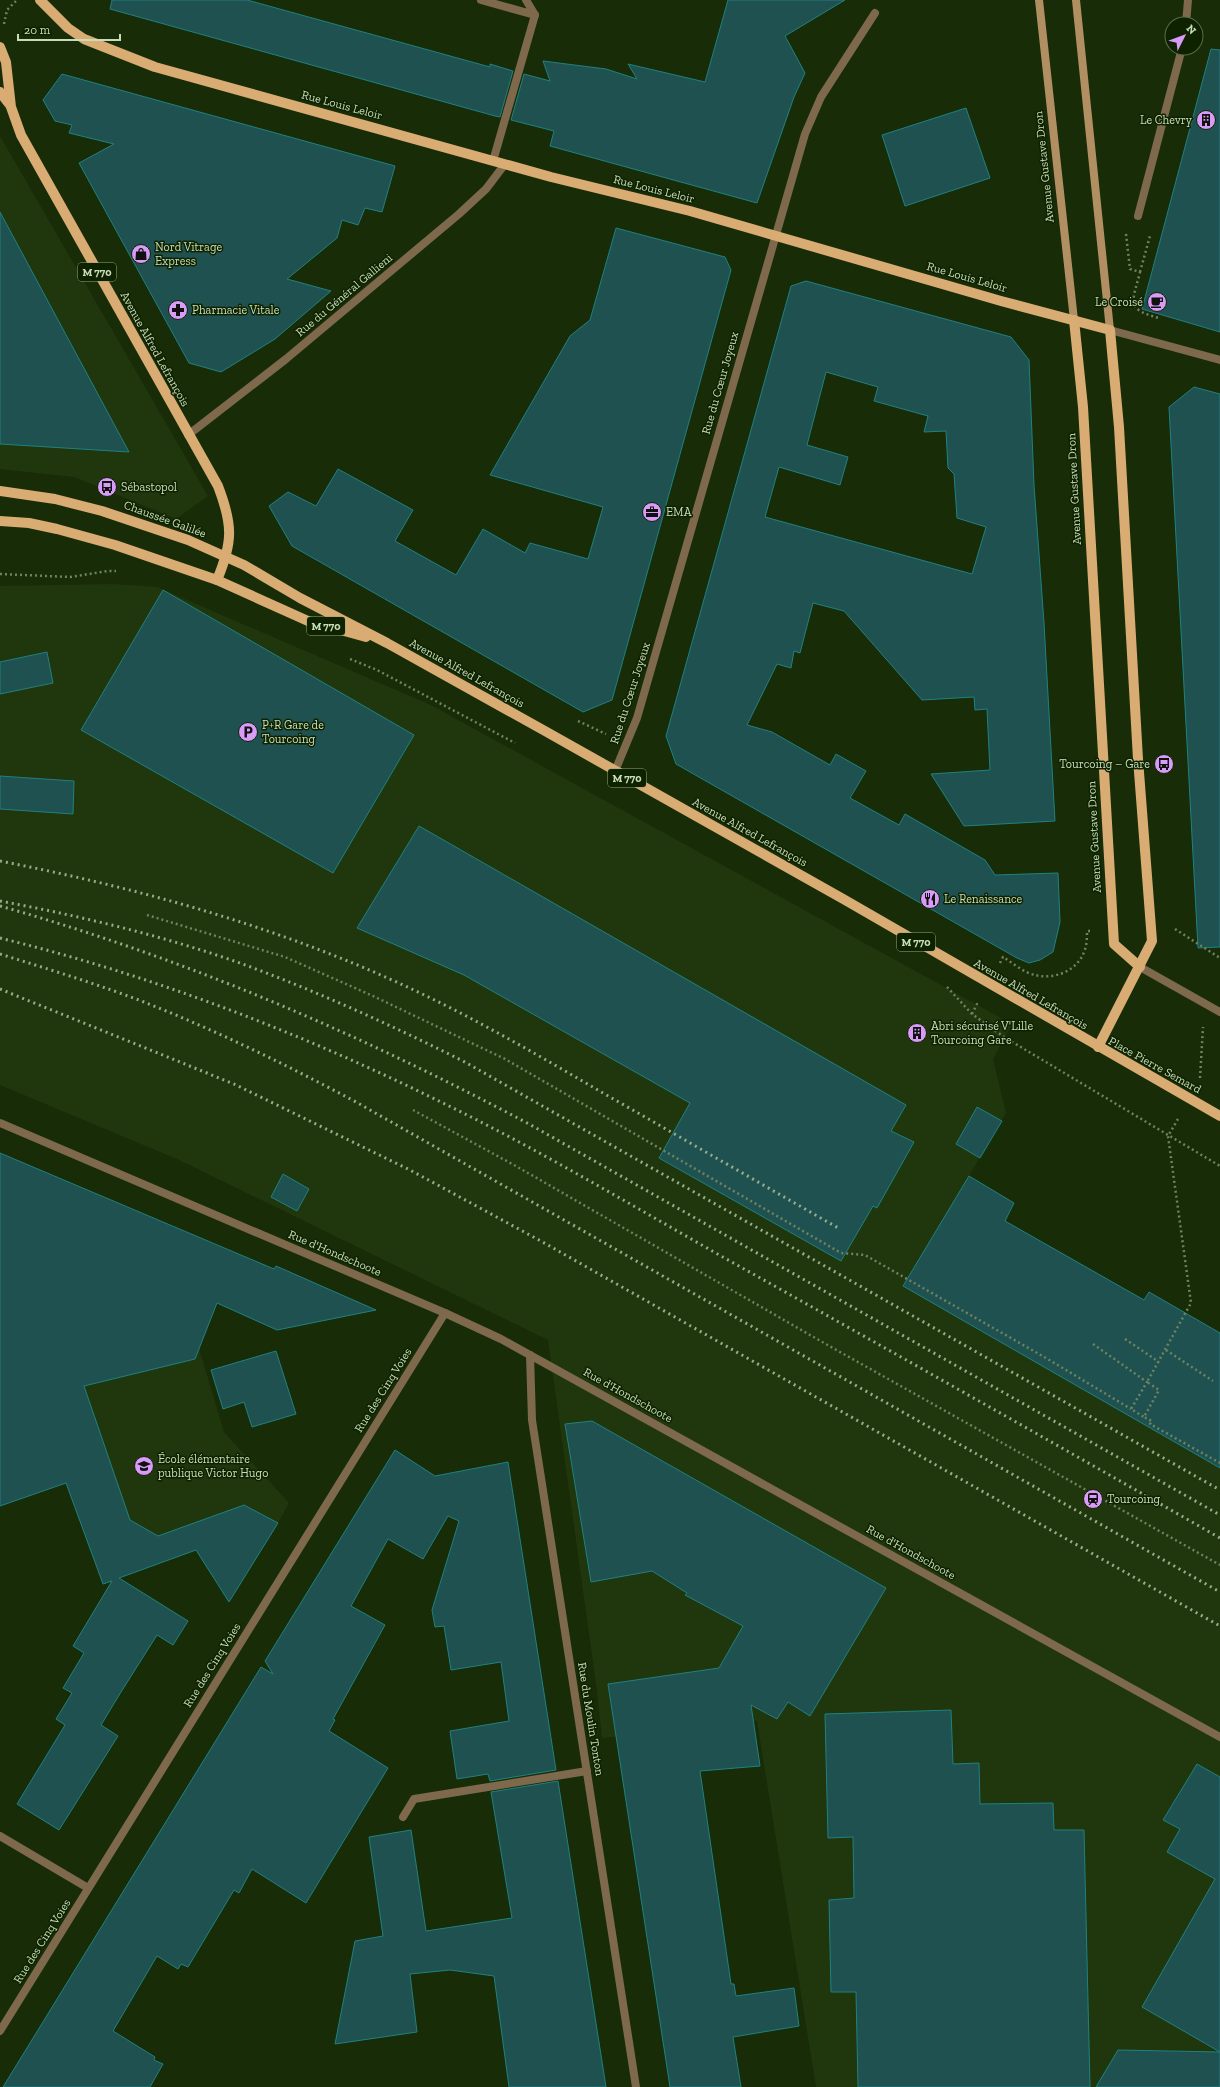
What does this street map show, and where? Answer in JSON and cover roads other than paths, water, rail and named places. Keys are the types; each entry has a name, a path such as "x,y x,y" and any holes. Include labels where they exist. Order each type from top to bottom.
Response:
{"main road":[{"name":"Rue Louis Leloir","path":"40,0 68,28 84,39 154,67 551,177 690,211 1110,330"},
{"name":"Avenue Gustave Dron","path":"1039,0 1083,407 1114,944 1140,967"},
{"path":"1076,0 1119,427 1138,759 1152,941 1098,1047"},
{"name":"Avenue Alfred Lefrançois","path":"0,47 6,62 11,107 21,135 214,479 223,500 230,531 227,557 217,580 308,621 387,643"},
{"name":"M 770","path":"0,92 11,107"},
{"name":"Chaussée Galilée","path":"0,490 55,499 102,511 159,530 227,557"},
{"path":"0,521 28,523 87,537 217,580"},
{"name":"Avenue Alfred Lefrançois","path":"227,557 271,580 300,598 387,643 845,900 1098,1047"},
{"name":"Place Pierre Semard","path":"1098,1047 1220,1116"}],"street":[{"path":"481,0 535,15"},
{"path":"493,161 535,15 526,0"},
{"path":"1187,16 1188,0"},
{"name":"Rue du Cœur Joyeux","path":"615,771 627,744 639,710 775,236 812,117 821,97 875,13"},
{"path":"1138,216 1180,56"},
{"name":"Rue du Général Gallieni","path":"188,435 286,359 459,214 486,189 506,164"},
{"name":"Rue Louis Leloir","path":"1110,330 1220,360"},
{"path":"1140,967 1220,1012"},
{"name":"Rue d'Hondschoote","path":"0,1122 445,1313 530,1354 1220,1737"},
{"name":"Rue des Cinq Voies","path":"0,2030 445,1313"},
{"name":"Rue du Moulin Tonton","path":"530,1354 532,1420 636,2087"},
{"path":"403,1817 414,1799 587,1772"},
{"path":"0,1836 88,1888"}],"railway":[{"path":"0,861 103,883 205,911 256,927 305,945 355,964 403,985 529,1050 840,1229"},
{"path":"0,901 120,927 208,952 323,996 435,1047 463,1061 1220,1490"},
{"path":"0,906 137,949 204,974 336,1029 401,1059 529,1124 1220,1515"},
{"path":"0,938 115,970 229,1010 340,1055 486,1124 594,1183 1220,1538"},
{"path":"0,954 144,1002 225,1037 330,1088 1220,1592"},
{"path":"0,989 234,1084 410,1170 539,1240 1220,1626"}],"place":[{"name":"Le Chevry","path":"1206,120"},
{"name":"Nord Vitrage Express","path":"141,254"},
{"name":"Le Croisé","path":"1157,302"},
{"name":"Pharmacie Vitale","path":"178,310"},
{"name":"Sébastopol","path":"107,487"},
{"name":"EMA","path":"652,512"},
{"name":"P+R Gare de Tourcoing","path":"248,732"},
{"name":"Tourcoing – Gare","path":"1164,764"},
{"name":"Le Renaissance","path":"930,899"},
{"name":"Abri sécurisé V'Lille Tourcoing Gare","path":"917,1033"},
{"name":"École élémentaire publique Victor Hugo","path":"144,1466"},
{"name":"Tourcoing","path":"1093,1499"}]}
